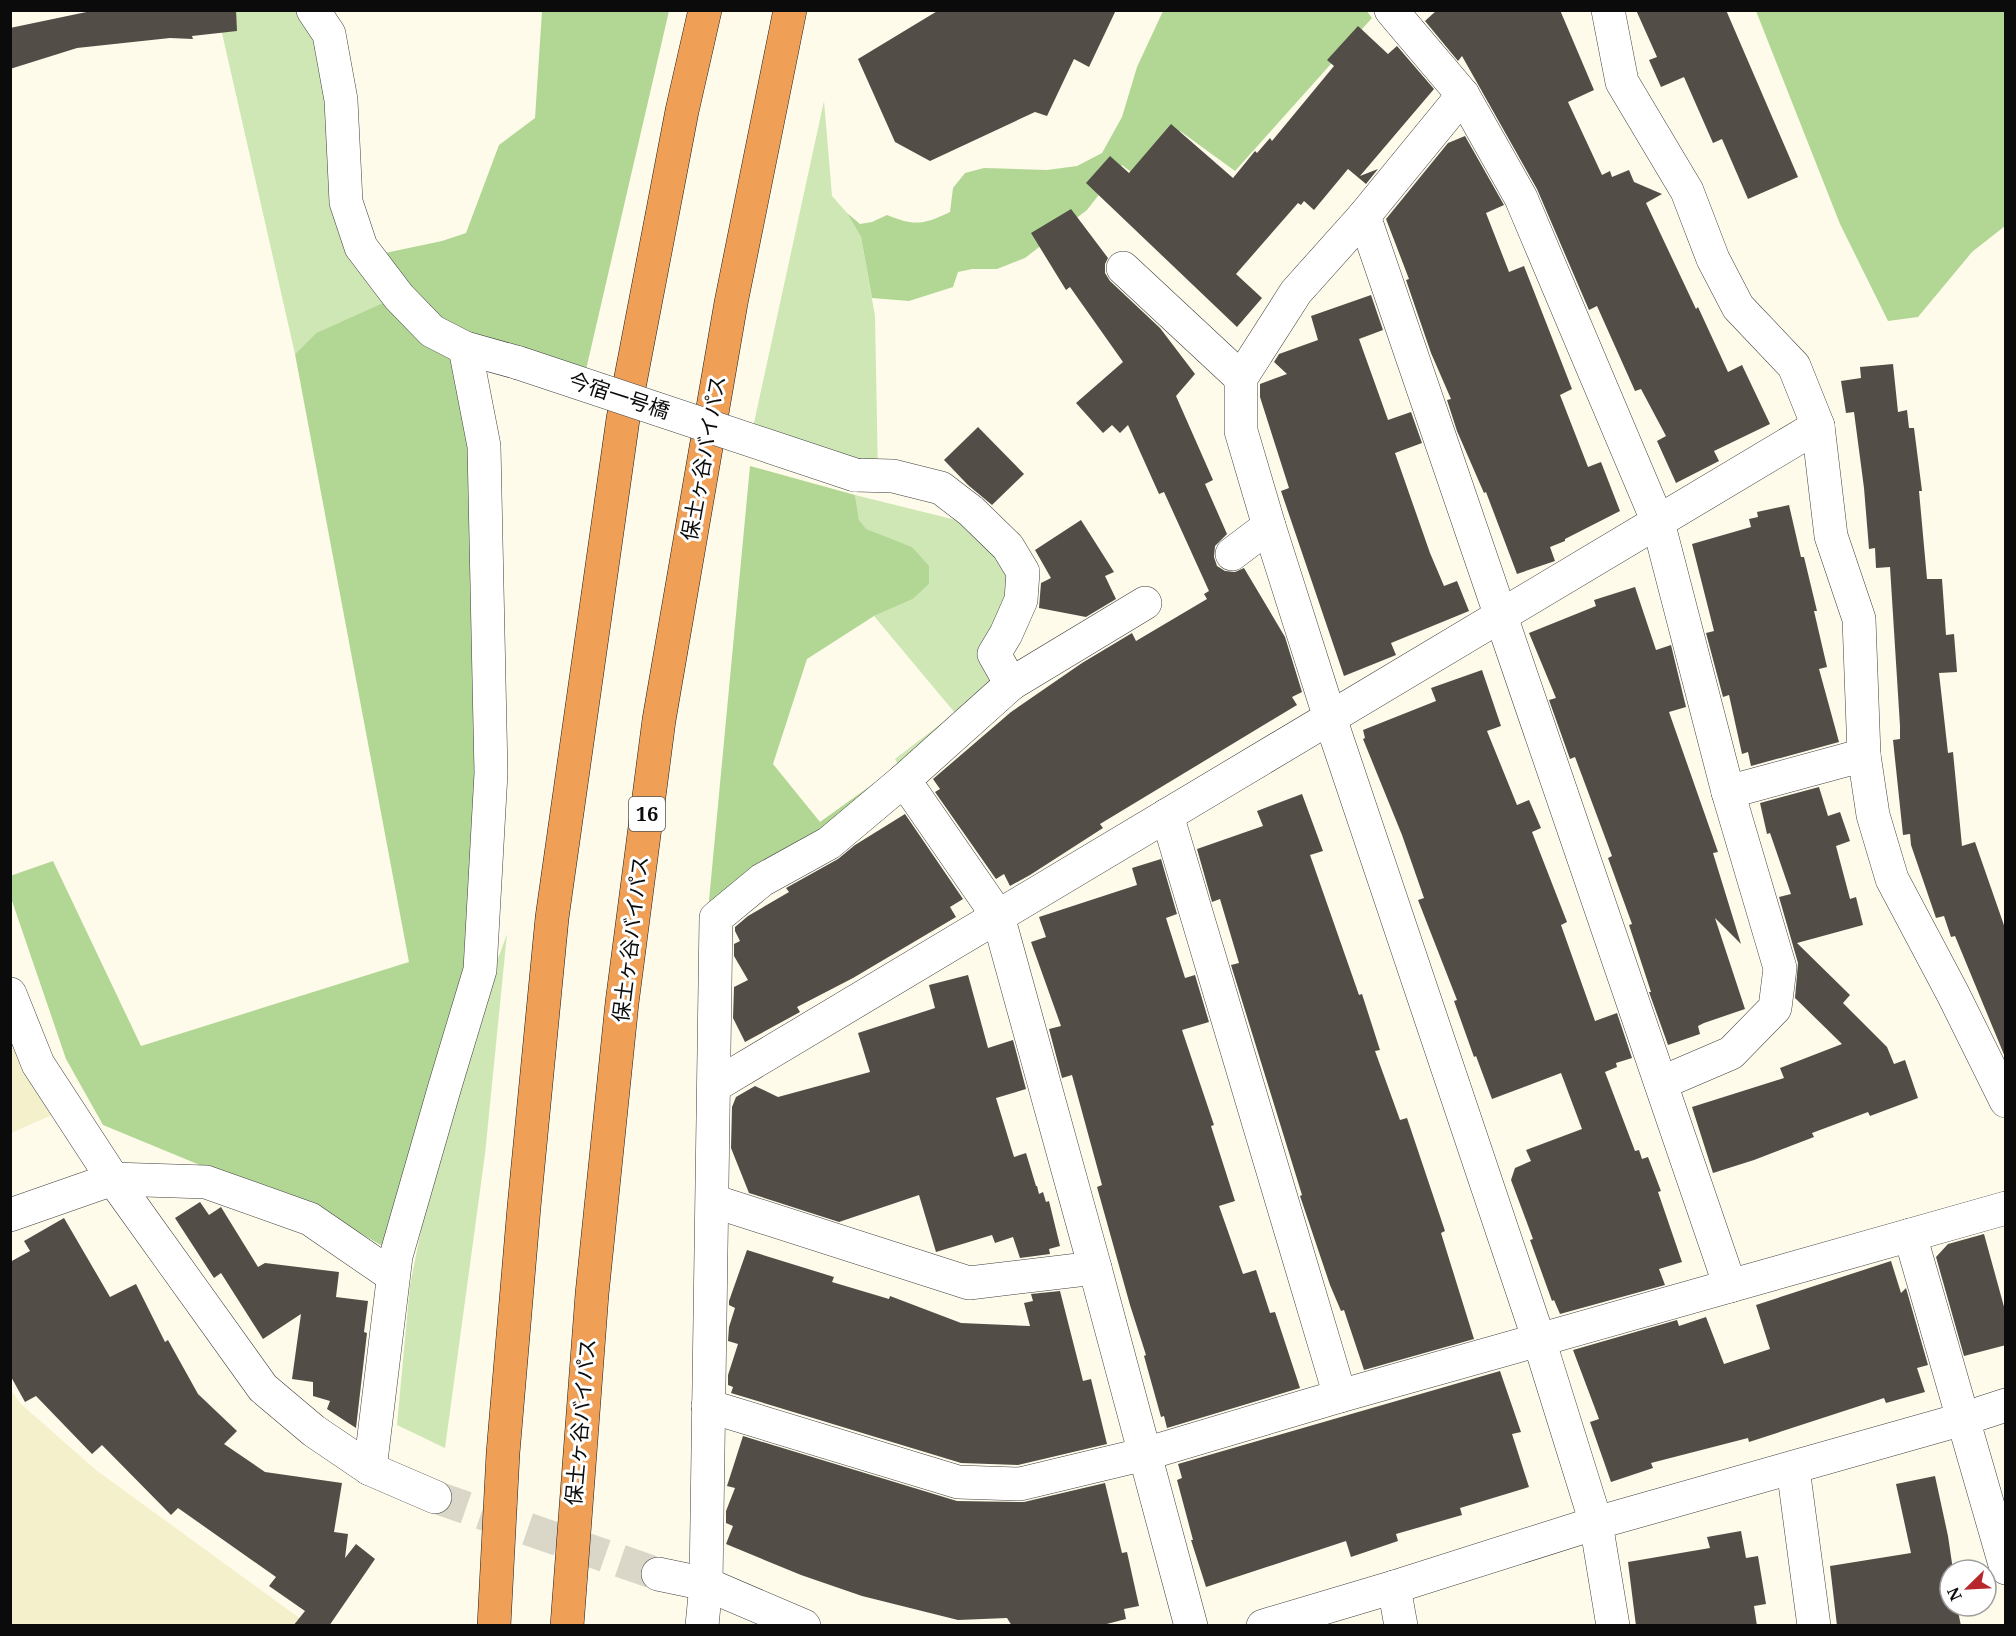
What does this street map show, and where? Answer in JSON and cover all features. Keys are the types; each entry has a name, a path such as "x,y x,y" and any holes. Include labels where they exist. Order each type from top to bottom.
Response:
{"highway":[{"path":"494,1626 503,1453 524,1206 554,907 623,418 682,111 705,10"},
{"name":"保土ヶ谷バイパス","path":"567,1626 592,1294 622,1003 659,720 731,303 790,10"}],"street":[{"name":"今宿一号橋","path":"313,10 329,34 341,100 346,202 361,247 399,297 432,331 465,348 519,363 855,475 893,476 941,488 972,511 1008,547 1023,572 1021,600 994,654 1011,684"},
{"path":"1391,10 1463,95 1521,198 1659,522 1728,792 1780,968 1775,1008 1731,1053 1661,1083"},
{"path":"1608,10 1622,82 1687,191 1713,259 1738,306 1794,366 1818,426 1831,536 1859,619 1864,755 1873,815 1892,879 2006,1101"},
{"path":"1463,95 1364,216 1296,292 1241,378 1241,430 1330,718 1539,1340 1596,1523 1613,1626"},
{"path":"1364,216 1730,1286"},
{"path":"1124,268 1241,378"},
{"path":"370,1469 396,1256 480,970 491,773 484,446 465,348"},
{"path":"714,1086 1818,426"},
{"path":"1232,554 1269,526"},
{"path":"702,1626 706,1584 716,918 762,880 829,843 904,780 1011,684 1145,603"},
{"path":"1728,792 1864,755"},
{"path":"904,780 998,916 1191,1626"},
{"path":"1167,815 1340,1396"},
{"path":"10,994 38,1064 113,1179 263,1388 314,1431 370,1469 435,1497"},
{"path":"10,1215 113,1179 206,1182 310,1219 393,1276"},
{"path":"713,1201 969,1283 1095,1268"},
{"path":"708,1406 958,1482 1020,1484 1145,1454 1340,1396 2006,1208"},
{"path":"1910,1235 2006,1568"},
{"path":"1263,1626 1596,1523 2006,1405"},
{"path":"1793,1468 1814,1626"},
{"path":"658,1574 706,1584 804,1626"},
{"path":"1394,1587 1401,1626"}],"shaded area":[{"path":"10,1036 52,1115 11,1133 10,1133"},
{"path":"10,1389 21,1404 96,1470 309,1625 11,1625"}],"green space":[{"path":"1366,10 1372,18 1235,171 1180,131 1144,182 1122,165 1087,210 1025,258 997,269 972,269 958,272 953,287 909,301 872,298 861,237 847,213 860,224 872,222 887,215 904,221 925,222 950,212 953,188 965,173 984,168 1047,170 1077,166 1102,153 1122,117 1137,67 1163,11"},
{"path":"217,11 299,11 320,50 387,301 316,333 295,354"},
{"path":"542,11 669,11 585,374 452,327 417,297 385,253 442,241 466,233 499,145 535,118"},
{"path":"1756,11 2005,11 2005,226 1972,252 1918,317 1888,321 1840,224"},
{"path":"824,101 832,196 847,213 861,237 875,316 878,475 752,432"},
{"path":"387,301 454,359 467,392 476,784 469,969 386,1248 297,1197 224,1175 103,1125 66,1059 11,898 10,876 53,861 141,1046 409,962 295,354 316,333"},
{"path":"750,466 855,495 859,520 866,529 912,547 929,566 929,584 913,599 874,616 807,659 773,764 820,822 877,781 884,792 708,911"},
{"path":"855,495 968,523 1025,592 997,680 901,769 895,759 955,713 874,616 913,599 929,584 912,547 866,530 859,520"},
{"path":"507,934 485,1154 445,1448 397,1425 410,1285 443,1122"}],"building":[{"path":"96,10 236,10 237,31 192,36 193,39 170,38 77,48 10,69 10,28"},
{"path":"939,10 1116,10 1089,67 1074,59 1047,116 1035,112 930,161 895,142 858,59"},
{"path":"1437,10 1560,10 1594,90 1568,102 1602,175 1610,171 1612,177 1629,170 1634,182 1662,194 1646,203 1728,372 1742,365 1770,424 1714,451 1719,461 1676,483 1657,441 1666,436 1641,389 1635,391 1597,306 1589,310 1537,189 1462,56 1458,61 1425,21"},
{"path":"1636,10 1726,10 1798,177 1748,199 1722,139 1713,143 1684,77 1661,87 1649,60 1657,57"},
{"path":"1358,26 1388,54 1397,46 1434,89 1360,176 1378,169 1366,184 1348,169 1314,210 1304,201 1301,205 1298,203 1236,274 1262,298 1237,327 1086,183 1110,156 1129,173 1171,124 1233,178 1255,151 1257,153 1270,138 1272,141 1334,66 1327,60"},
{"path":"1465,136 1504,205 1486,213 1509,272 1524,266 1572,389 1560,395 1588,467 1601,462 1620,511 1550,547 1555,561 1517,574 1486,492 1484,493 1457,431 1447,400 1451,399 1431,353 1406,280 1409,279 1386,219 1448,143"},
{"path":"1071,209 1108,258 1105,273 1110,281 1160,328 1195,374 1176,396 1213,480 1205,484 1227,534 1215,546 1214,557 1217,566 1225,571 1235,572 1244,568 1285,637 1302,692 1292,697 1297,705 1100,824 1103,828 1010,886 1004,874 996,879 935,792 940,789 933,779 1011,712 1082,663 1132,633 1136,641 1207,599 1204,594 1209,591 1164,492 1159,494 1128,425 1120,433 1112,425 1103,433 1076,403 1123,362 1070,287 1066,290 1031,233"},
{"path":"1371,295 1383,330 1359,339 1388,420 1411,412 1422,443 1395,453 1444,586 1457,581 1469,611 1391,643 1396,655 1344,676 1281,491 1289,488 1260,397 1260,384 1287,374 1274,362 1279,354 1318,340 1311,316"},
{"path":"1893,364 1898,412 1907,410 1909,428 1914,428 1922,491 1919,491 1927,579 1942,579 1946,635 1954,634 1957,672 1939,673 1948,753 1953,752 1962,846 1975,842 2006,931 2005,1057 1955,936 1951,937 1944,916 1936,918 1911,845 1910,834 1903,835 1893,740 1900,739 1900,726 1890,567 1876,568 1875,548 1869,549 1854,412 1846,413 1841,381 1861,378 1860,367"},
{"path":"978,427 1024,474 992,505 968,485 944,460"},
{"path":"1789,505 1817,611 1814,611 1827,667 1819,669 1839,742 1751,766 1748,752 1742,754 1729,695 1723,697 1706,633 1714,631 1692,544 1751,527 1749,519 1758,517 1757,512"},
{"path":"1081,520 1114,572 1105,576 1116,599 1086,617 1039,608 1041,583 1051,578 1035,550"},
{"path":"1635,587 1656,650 1671,645 1686,707 1669,712 1718,852 1713,853 1741,944 1715,918 1745,1009 1704,1023 1698,1026 1700,1034 1668,1045 1629,925 1632,924 1608,858 1612,856 1575,757 1570,759 1549,700 1556,698 1529,633 1596,606 1594,600"},
{"path":"1482,670 1501,726 1487,731 1517,805 1529,800 1541,828 1532,832 1567,922 1561,925 1595,1021 1617,1013 1632,1058 1616,1063 1617,1067 1605,1072 1635,1151 1639,1150 1642,1159 1648,1157 1661,1191 1658,1192 1682,1262 1659,1269 1665,1285 1560,1314 1554,1300 1552,1301 1530,1240 1533,1239 1511,1180 1515,1168 1531,1161 1526,1150 1582,1129 1561,1073 1492,1099 1476,1056 1474,1057 1454,1001 1457,1000 1418,900 1424,898 1402,835 1363,739 1365,738 1363,730 1436,701 1431,688"},
{"path":"1819,787 1828,816 1840,812 1850,841 1836,846 1850,899 1856,897 1863,925 1797,943 1850,995 1843,1003 1887,1047 1894,1064 1905,1060 1918,1098 1870,1116 1868,1112 1812,1133 1814,1137 1713,1173 1692,1107 1784,1078 1780,1068 1842,1044 1795,998 1798,963 1779,897 1791,894 1770,833 1767,834 1760,803"},
{"path":"1302,794 1323,851 1310,855 1359,995 1362,994 1380,1050 1375,1051 1400,1120 1407,1118 1445,1231 1441,1233 1474,1339 1364,1370 1344,1310 1341,1311 1330,1285 1300,1196 1302,1195 1231,965 1239,963 1220,899 1212,902 1197,849 1263,826 1257,811"},
{"path":"905,814 963,899 950,907 956,917 853,978 797,1007 800,1012 745,1042 733,1018 734,987 748,980 734,956 734,944 740,941 735,927 748,916 789,892 786,888 838,859 855,845"},
{"path":"1161,859 1177,914 1166,918 1185,978 1195,975 1209,1022 1182,1030 1214,1125 1211,1126 1235,1201 1219,1206 1243,1274 1256,1270 1270,1313 1275,1312 1300,1388 1167,1428 1164,1416 1161,1417 1144,1356 1146,1355 1097,1187 1102,1185 1072,1075 1062,1078 1049,1029 1061,1026 1031,942 1046,937 1039,917 1137,885 1132,868"},
{"path":"968,975 988,1048 1013,1040 1026,1089 996,1098 1014,1157 1026,1153 1039,1194 1043,1192 1046,1202 1049,1201 1060,1246 1049,1249 1050,1254 1020,1258 1013,1237 995,1243 992,1235 936,1252 919,1195 839,1222 749,1193 731,1148 732,1107 736,1097 755,1086 778,1097 870,1072 858,1033 935,1008 929,985"},
{"path":"200,1202 209,1215 221,1207 258,1267 265,1263 339,1272 336,1297 368,1301 364,1332 367,1333 356,1428 327,1409 330,1401 313,1396 313,1382 292,1379 301,1314 263,1339 221,1273 214,1278 175,1218"},
{"path":"64,1218 110,1297 136,1284 165,1342 168,1340 198,1394 237,1431 224,1444 265,1472 342,1483 334,1532 348,1534 345,1558 356,1544 375,1559 329,1626 293,1626 305,1611 269,1586 276,1577 178,1508 171,1515 102,1445 92,1454 36,1396 25,1402 10,1375 10,1262 30,1251 24,1241"},
{"path":"1984,1234 2006,1314 2006,1345 1964,1356 1936,1257 1948,1244"},
{"path":"747,1250 834,1277 832,1282 889,1299 890,1296 961,1323 1030,1326 1024,1303 1033,1301 1031,1294 1060,1291 1083,1381 1091,1379 1107,1444 1018,1465 961,1463 731,1393 733,1387 728,1385 728,1375 738,1344 728,1341 729,1327 735,1308 729,1305 729,1301"},
{"path":"1891,1261 1901,1293 1906,1288 1928,1365 1917,1368 1925,1392 1886,1403 1884,1398 1749,1442 1748,1438 1651,1463 1653,1468 1611,1482 1590,1422 1599,1419 1573,1350 1677,1320 1679,1326 1706,1317 1724,1364 1770,1349 1756,1305"},
{"path":"1500,1371 1521,1432 1512,1434 1529,1487 1460,1508 1462,1515 1396,1534 1398,1541 1351,1557 1346,1541 1206,1587 1191,1540 1193,1540 1177,1480 1182,1478 1178,1464"},
{"path":"743,1436 957,1501 1024,1502 1105,1483 1122,1553 1127,1552 1139,1606 1124,1609 1126,1619 1099,1626 1012,1626 1007,1618 958,1620 862,1596 801,1575 726,1544 733,1526 726,1523 726,1511 735,1488 727,1486"},
{"path":"1935,1476 1951,1558 1938,1558 1938,1618 1959,1618 1961,1626 1837,1626 1830,1566 1911,1553 1896,1484"},
{"path":"1741,1531 1746,1558 1758,1556 1766,1604 1754,1606 1757,1626 1636,1626 1628,1562 1710,1548 1707,1537"}],"tunnel":[{"path":"435,1497 658,1574"}]}
